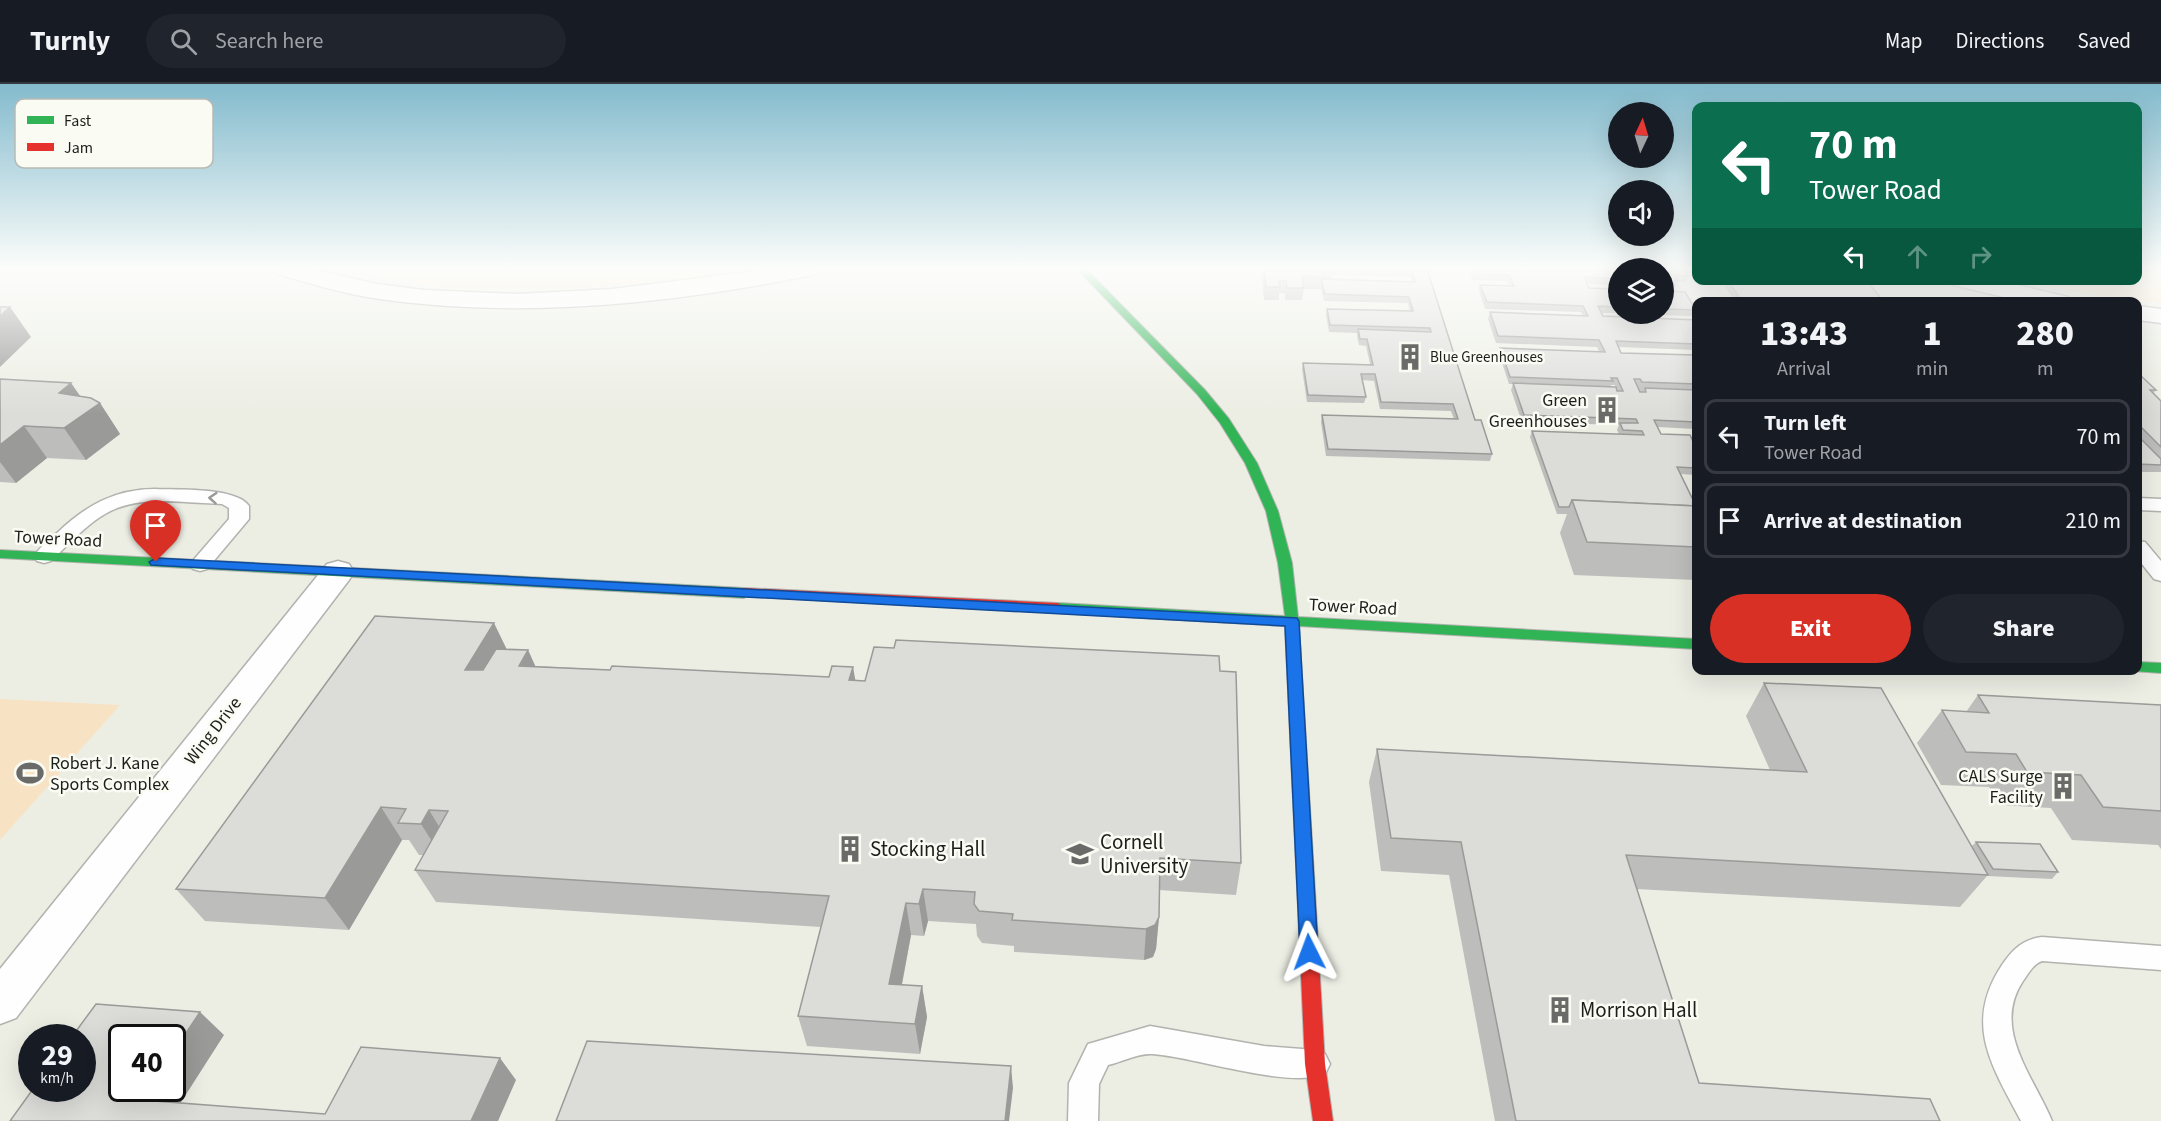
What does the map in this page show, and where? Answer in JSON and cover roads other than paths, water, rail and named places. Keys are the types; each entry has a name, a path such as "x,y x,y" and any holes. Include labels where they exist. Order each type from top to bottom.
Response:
{"street":[{"path":"1128,317 1201,392 1225,421 1251,463 1275,522 1285,563 1292,621 1315,1064 1323,1121"},
{"name":"Tower Road","path":"0,554 876,598 1692,644"},
{"name":"Wing Drive","path":"0,1003 338,572"},
{"path":"2142,667 2161,668"}],"lane":[{"path":"44,556 89,515 121,499 144,495 219,498 234,502 239,506 239,519 200,564"},
{"path":"2142,504 2161,505"},
{"path":"2142,552 2161,574"},
{"path":"2037,1121 2007,1059 1999,1036 1996,1017 1999,1000 2007,981 2027,952 2042,949 2161,958"},
{"path":"1083,1121 1084,1083 1098,1054 1150,1040 1264,1060 1315,1064"}],"place":[{"name":"Blue Greenhouses","path":"1410,357"},
{"name":"Green Greenhouses","path":"1607,410"},
{"name":"Robert J. Kane Sports Complex","path":"30,773"},
{"name":"CALS Surge Facility","path":"2063,786"},
{"name":"Stocking Hall","path":"850,849"},
{"name":"Cornell University","path":"1080,854"},
{"name":"Morrison Hall","path":"1560,1010"}]}
